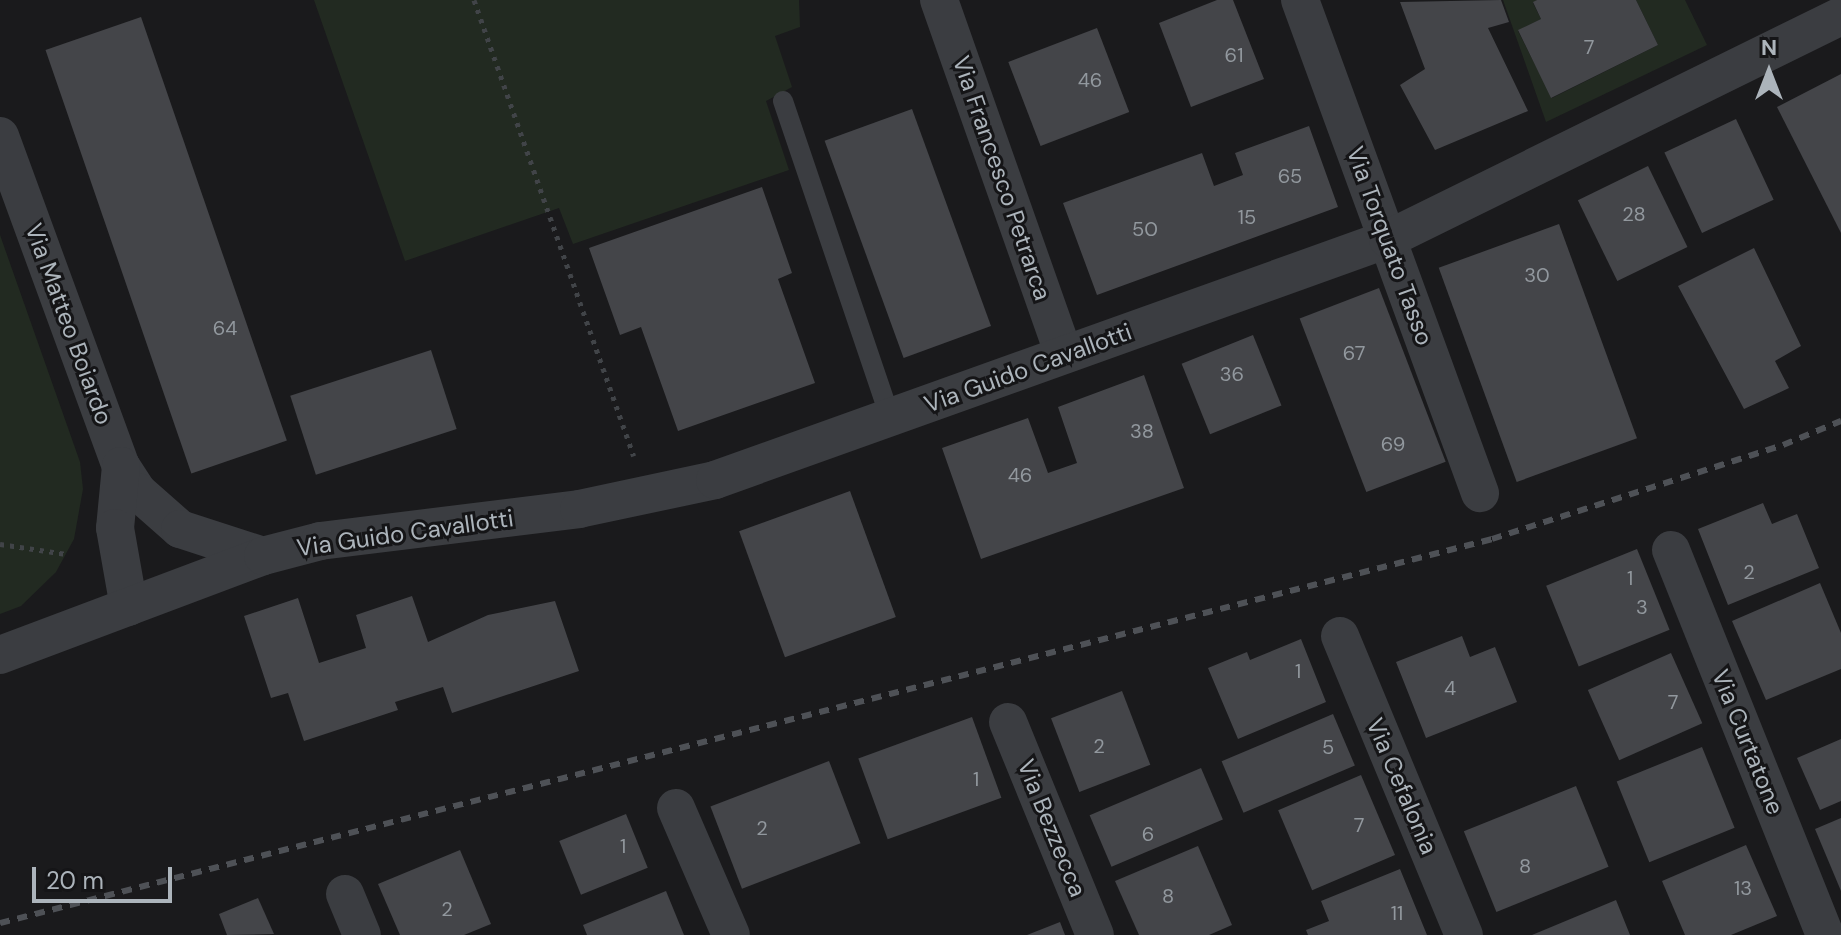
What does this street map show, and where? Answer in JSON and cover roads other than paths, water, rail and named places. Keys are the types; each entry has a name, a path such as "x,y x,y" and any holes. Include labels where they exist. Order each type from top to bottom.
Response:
{"street":[{"name":"Via Francesco Petrarca","path":"939,0 1064,355"},
{"name":"Via Torquato Tasso","path":"1300,0 1480,493"},
{"name":"Via Guido Cavallotti","path":"0,655 263,556 320,541 649,498 890,418 1388,239 1841,15"},
{"name":"Via Matteo Boiardo","path":"0,136 121,466 163,518 175,540 174,589"},
{"name":"Via Matteo Boiardo","path":"121,466 116,542 129,607"},
{"name":"Via Matteo Boiardo","path":"163,518 180,529 263,556"},
{"name":"Via Curtatone","path":"1671,550 1825,935"},
{"name":"Via Cefalonia","path":"1340,636 1464,935"},
{"name":"Via Bezzecca","path":"1008,722 1095,935"},
{"path":"676,808 731,935"},
{"path":"345,894 362,935"}],"lane":[{"path":"1834,0 1841,15"},
{"path":"783,101 890,418"}],"railway":[{"path":"0,923 1492,539 1783,445 1841,421"}]}
